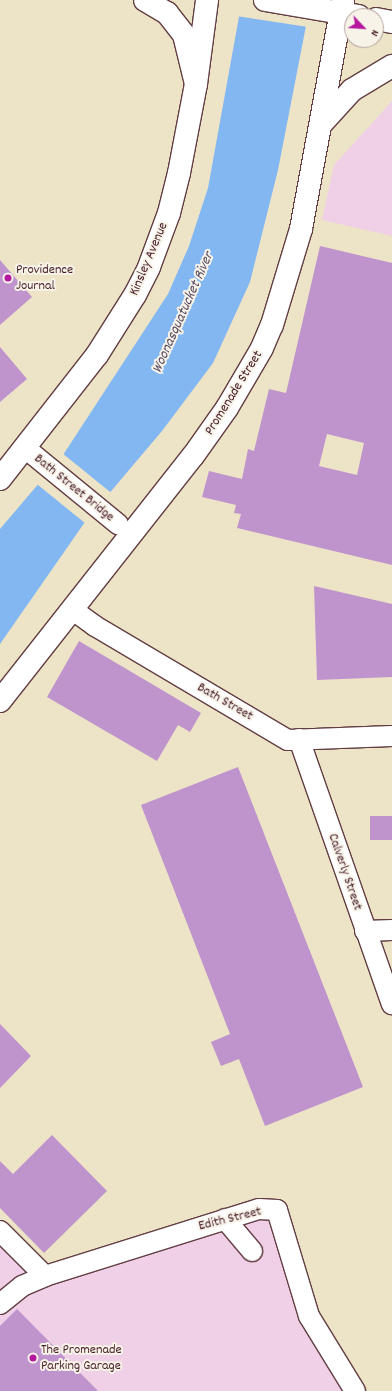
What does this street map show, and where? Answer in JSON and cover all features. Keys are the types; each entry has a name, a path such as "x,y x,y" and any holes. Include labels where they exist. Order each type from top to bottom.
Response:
{"main road":[{"path":"144,0 167,13 184,35 196,84"},
{"name":"Kinsley Avenue","path":"0,479 97,355 135,295 149,267 169,213 196,84 207,0"},
{"path":"265,0 342,10"},
{"name":"Promenade Street","path":"4,687 73,610 193,456 227,408 256,359 272,325 295,254 342,10"},
{"path":"321,124 352,90 392,66"}],"street":[{"name":"Bath Street Bridge","path":"36,457 113,520"},
{"name":"Bath Street","path":"73,610 95,626 288,740 392,736"},
{"name":"Calverly Street","path":"299,739 392,1004"},
{"path":"366,931 392,930"},
{"name":"Edith Street","path":"0,1304 22,1286 45,1276 259,1209 277,1210 309,1316 354,1391"},
{"path":"225,1219 252,1251"},
{"path":"0,1231 45,1276"}],"shaded area":[{"path":"392,101 392,236 322,220 334,165"},
{"path":"263,1204 354,1391 0,1391 0,1243 30,1273"}],"water":[{"name":"Woonasquatucket River","path":"242,0 311,0 278,170 250,282 213,363 162,431 85,522 0,644 0,529 63,455 168,294 189,246 208,188"}],"pier":[{"path":"240,0 313,0 308,27 236,16"},
{"path":"62,453 112,493 87,524 37,484"}],"building":[{"path":"320,246 392,263 392,565 237,528 241,514 234,513 236,505 202,497 209,471 242,479 248,449 254,451 269,389 286,393","holes":["327,434 364,443 357,475 319,466"]},
{"name":"Providence Journal","path":"0,260 32,297 0,325"},
{"path":"0,347 27,379 0,402"},
{"path":"314,586 392,604 392,677 317,680"},
{"path":"79,641 201,713 190,732 178,725 157,761 47,697"},
{"path":"238,767 363,1087 265,1126 239,1059 221,1066 211,1042 230,1034 141,805"},
{"path":"370,816 392,816 392,840 370,840"},
{"path":"0,1024 31,1056 0,1088"},
{"path":"52,1135 107,1191 44,1253 0,1208 0,1161 13,1174"},
{"name":"The Promenade Parking Garage","path":"17,1309 98,1391 0,1391 0,1326"}],"place":[{"name":"Providence Journal","path":"8,278"},
{"name":"The Promenade Parking Garage","path":"33,1358"}]}
